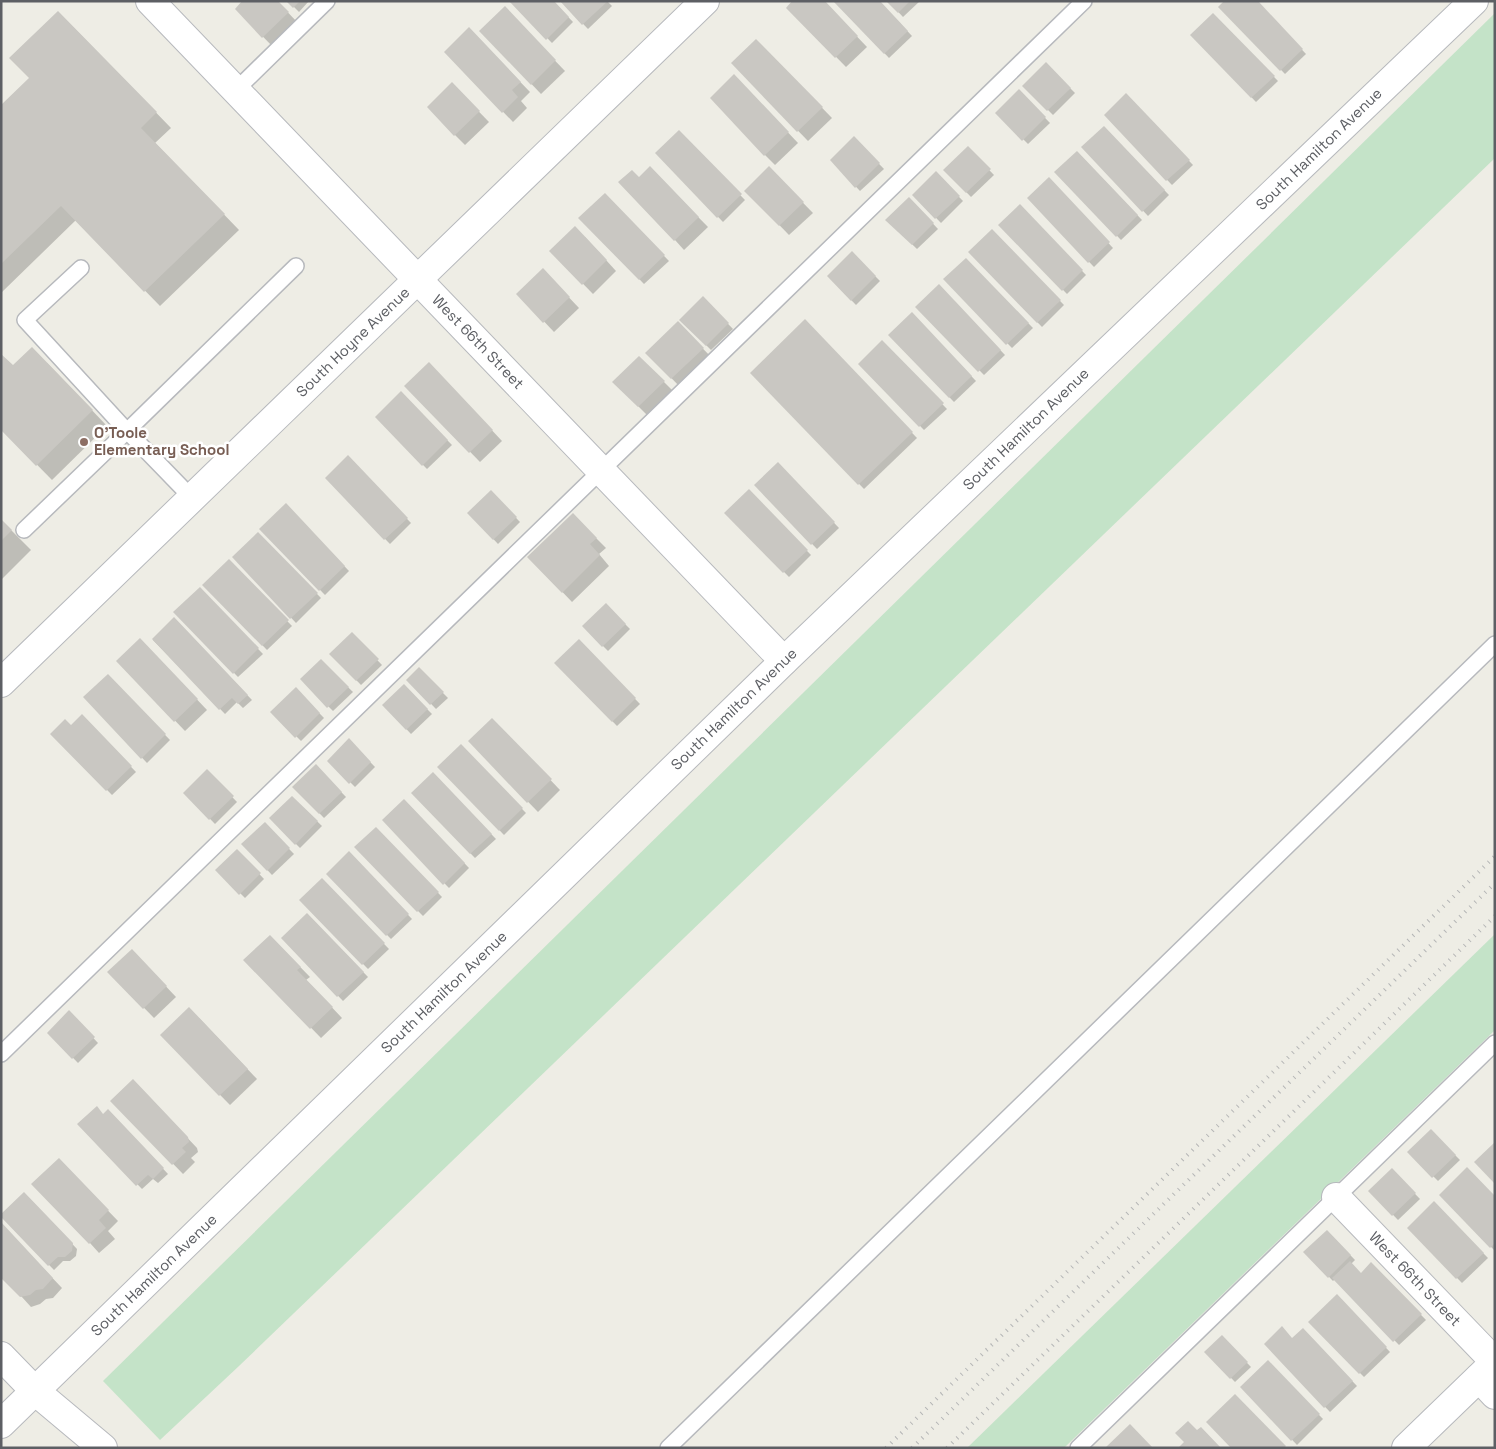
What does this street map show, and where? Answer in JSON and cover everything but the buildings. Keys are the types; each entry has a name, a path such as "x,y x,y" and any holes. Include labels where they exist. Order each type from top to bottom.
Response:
{"street":[{"name":"West 66th Street","path":"150,1 784,660"},
{"name":"South Hoyne Avenue","path":"1,683 705,1"},
{"name":"South Hamilton Avenue","path":"1,1424 36,1392 784,660 1474,1"},
{"name":"West 66th Street","path":"1336,1197 1491,1374"},
{"path":"1,1356 36,1392 103,1448"},
{"path":"1406,1448 1491,1374"},
{"path":"36,1392 74,1448"}],"lane":[{"path":"236,90 327,1"},
{"path":"1,1054 1084,1"},
{"path":"24,530 296,266"},
{"path":"81,268 25,320 127,431 192,498"},
{"path":"668,1448 1495,644"},
{"path":"1078,1448 1495,1043"}],"green space":[{"path":"1495,13 1495,158 160,1440 103,1381"},
{"path":"1495,934 1495,1030 1064,1448 967,1448"}],"railway":[{"path":"886,1448 1495,856"},
{"path":"912,1448 1495,883"},
{"path":"947,1448 1495,916"}],"place":[{"name":"O'Toole Elementary School","path":"84,442"}]}
